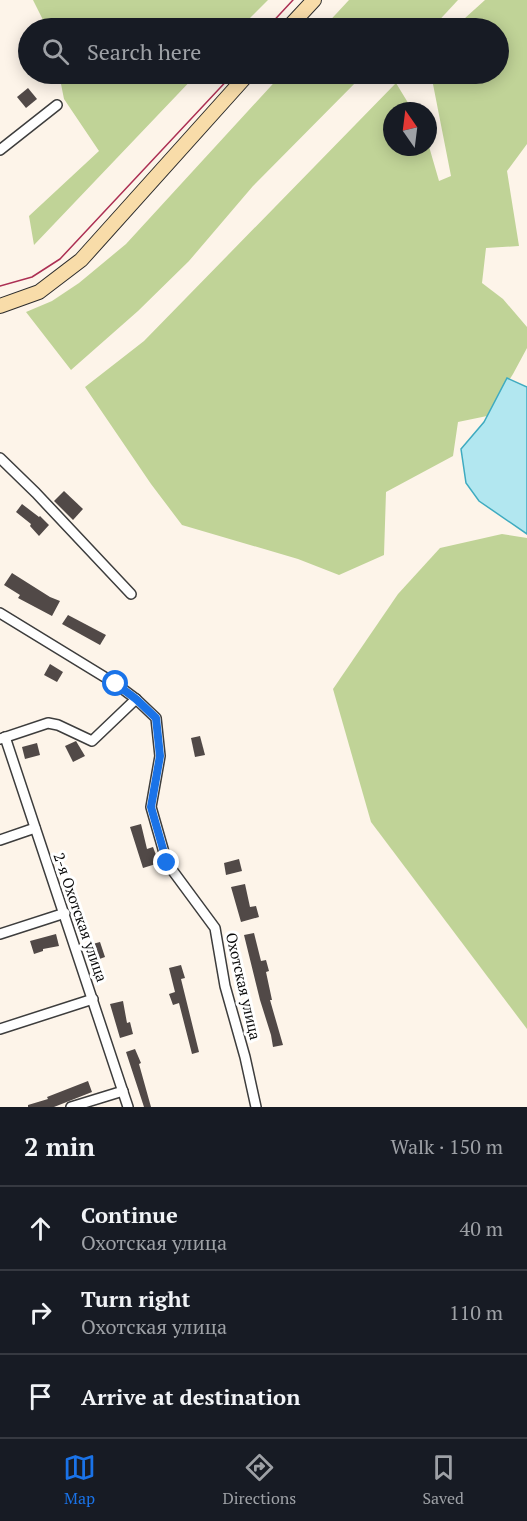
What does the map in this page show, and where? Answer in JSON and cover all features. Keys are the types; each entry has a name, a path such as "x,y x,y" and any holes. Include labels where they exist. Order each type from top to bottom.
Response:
{"main road":[{"path":"297,18 314,0"},
{"path":"0,306 39,292 81,260 239,84"}],"street":[{"path":"0,150 57,105"},
{"path":"0,458 36,493 130,594"},
{"name":"Охотская улица","path":"0,613 116,684 156,718 160,756 151,807 167,863 215,928 225,986 256,1107"},
{"path":"3,738 48,723 58,725 92,741 136,699"},
{"name":"2-я Охотская улица","path":"3,738 128,1107"},
{"path":"0,840 35,828"},
{"path":"0,934 64,913"},
{"path":"0,1029 93,999"},
{"path":"71,1107 123,1091"}],"green space":[{"path":"33,0 268,0 250,18 42,18"},
{"path":"349,0 458,0 441,18 332,18"},
{"path":"485,0 527,0 527,144 507,171 519,246 486,248 482,283 503,299 527,327 527,348 487,416 458,422 453,456 386,492 384,555 339,575 298,559 182,525 85,387 144,341 395,84 408,102 383,102 383,156 432,156 439,181 451,176 433,84 509,84 509,18 465,18"},
{"path":"61,84 187,84 34,245 29,216 99,151 64,99"},
{"path":"273,84 354,84 253,186 189,261 138,311 71,370 26,312 52,301 79,283 126,244"},
{"path":"502,534 527,538 527,1029 371,822 333,689 398,594 440,548"}],"water":[{"path":"507,378 527,387 527,534 479,501 466,483 461,449 484,422"}],"building":[{"path":"28,88 37,99 26,108 17,97"},
{"path":"64,491 83,509 73,520 54,501"},
{"path":"22,504 49,525 39,536 30,526 31,524 16,512"},
{"path":"12,573 60,601 52,616 18,598 20,595 4,585"},
{"path":"68,615 106,635 100,645 62,624"},
{"path":"50,664 63,672 57,682 44,675"},
{"path":"200,736 205,755 195,757 191,738"},
{"path":"76,741 85,756 73,762 65,746"},
{"path":"37,743 40,755 25,759 22,747"},
{"path":"141,824 147,849 153,847 159,863 143,868 130,827"},
{"path":"239,859 242,871 226,875 224,863"},
{"path":"245,884 250,907 256,906 259,917 241,922 231,887"},
{"path":"254,933 261,961 266,960 269,971 266,972 272,1000 270,1000 283,1045 273,1047 260,1000 244,935"},
{"path":"56,934 59,946 43,949 34,954 30,941"},
{"path":"100,942 105,957 94,961 89,945"},
{"path":"181,965 185,978 181,979 199,1052 192,1054 179,1003 173,1005 169,994 175,992 169,968"},
{"path":"123,1001 127,1023 130,1022 133,1034 120,1038 110,1004"},
{"path":"135,1049 141,1063 139,1064 151,1107 144,1107 126,1052"},
{"path":"88,1081 92,1092 54,1107 28,1107 28,1105 48,1099 47,1097"}],"tram line":[{"path":"276,18 293,0"},
{"path":"0,286 32,277 60,259 224,84"}],"route":[{"path":"116,684 156,718 160,756 151,807 167,863"}]}
